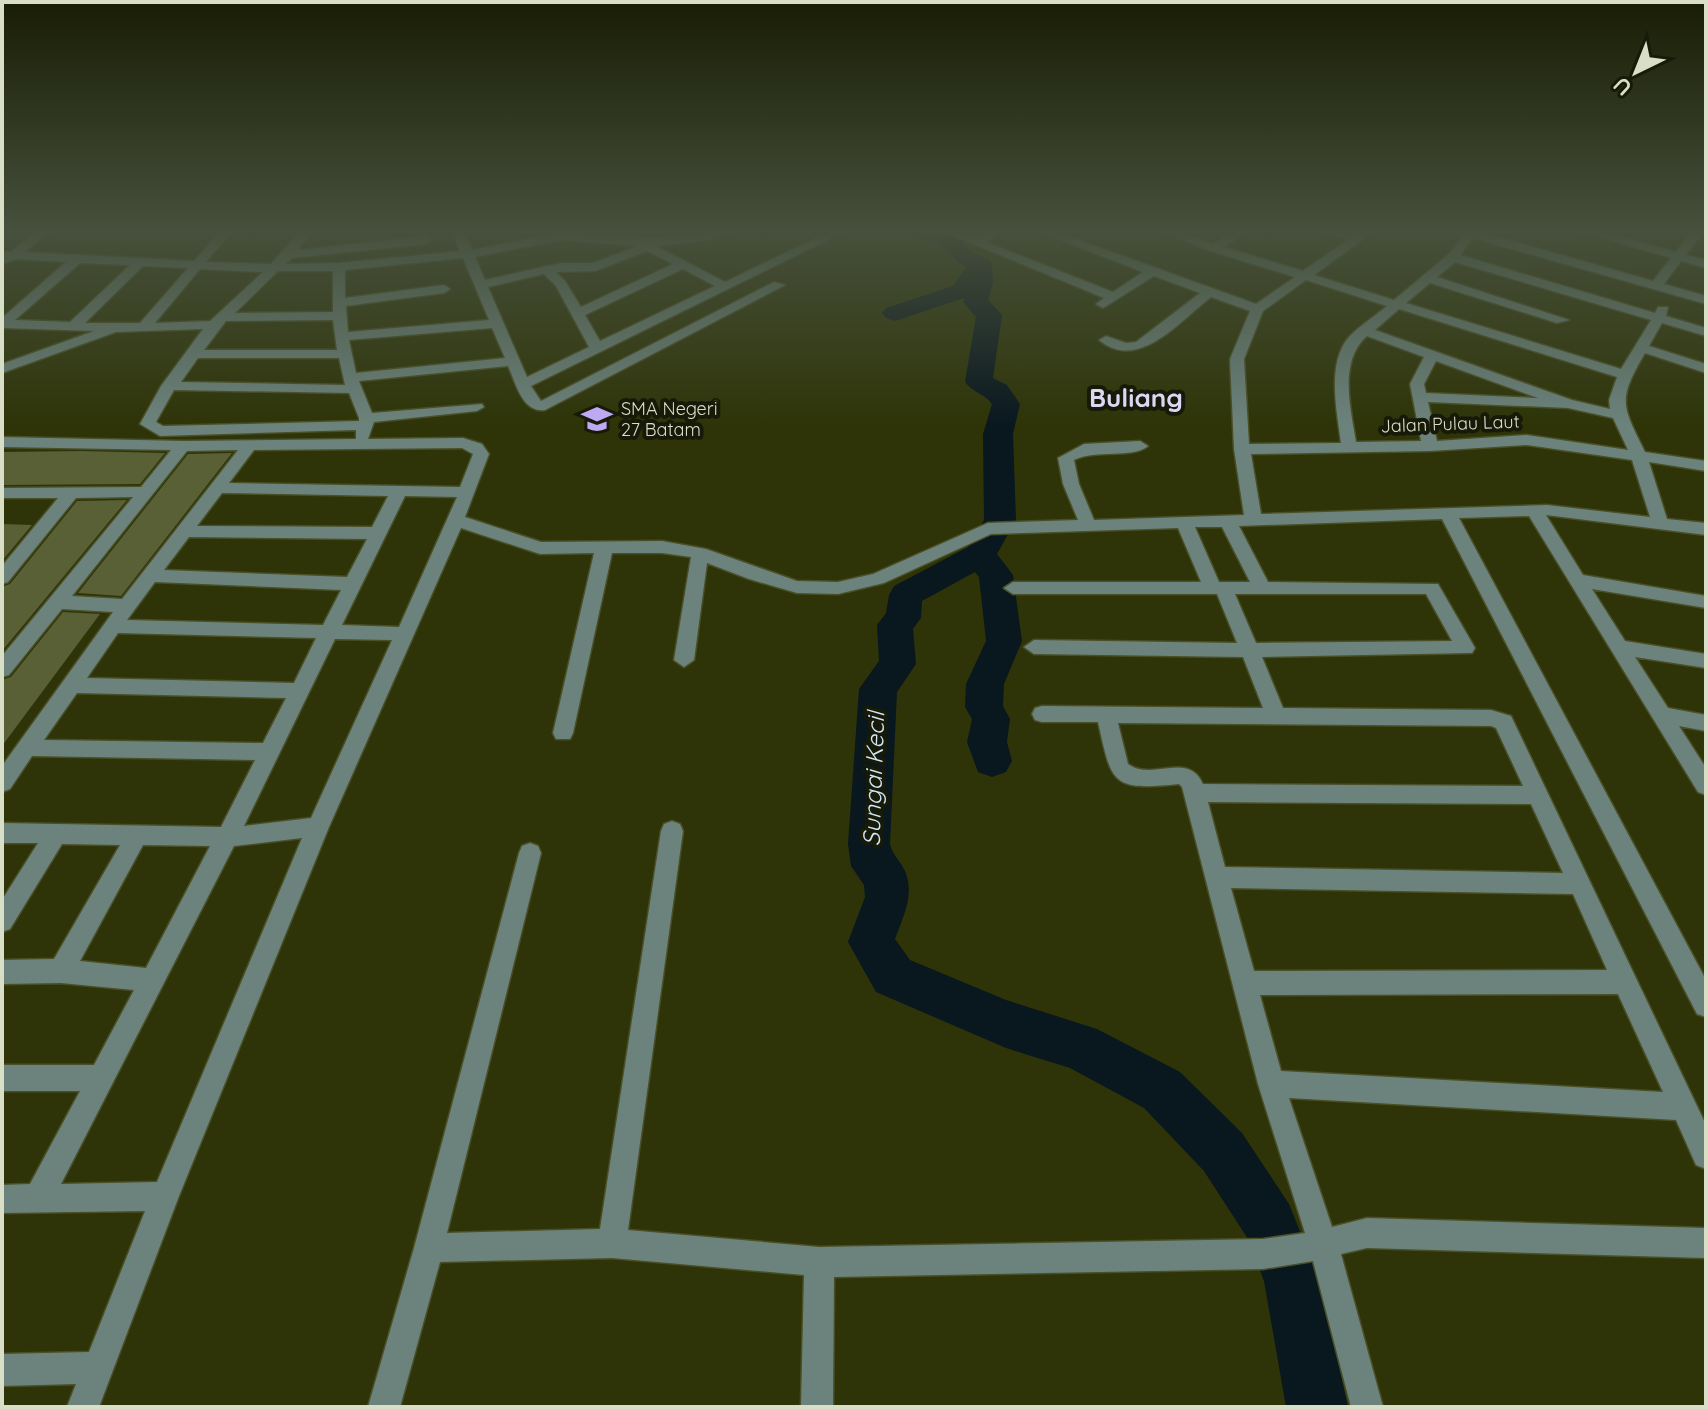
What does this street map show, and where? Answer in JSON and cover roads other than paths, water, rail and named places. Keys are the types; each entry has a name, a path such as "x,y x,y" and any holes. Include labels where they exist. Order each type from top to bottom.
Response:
{"street":[{"path":"2,324 35,296"},
{"path":"75,325 105,296"},
{"path":"145,326 171,296"},
{"path":"83,1407 165,1196 318,827 456,520 481,454 477,447 463,443 364,430 153,429 148,422 168,386 217,321 244,296"},
{"path":"338,296 350,383 364,430"},
{"path":"2,324 115,328 217,321 338,309 408,296"},
{"path":"485,296 530,400 540,407 758,296"},
{"path":"567,296 597,348"},
{"path":"577,314 616,296"},
{"path":"523,384 704,296"},
{"path":"1106,340 1125,347 1140,346 1204,296"},
{"path":"1220,296 1257,309"},
{"path":"1254,522 1242,449 1237,359 1257,309 1276,296"},
{"path":"1367,296 1397,305 1552,335"},
{"path":"1349,448 1340,381 1353,341 1408,296"},
{"path":"1467,296 1552,335 1625,375"},
{"path":"1552,335 1574,296"},
{"path":"1581,296 1706,332"},
{"path":"1660,522 1616,400 1625,375 1657,318 1674,296"},
{"path":"1100,306 1114,297"},
{"path":"342,337 499,323"},
{"path":"2,369 115,328"},
{"path":"1363,330 1568,404 1619,415"},
{"path":"1642,348 1706,369"},
{"path":"1430,446 1417,380 1433,353"},
{"path":"195,354 345,354"},
{"path":"168,386 350,383 514,361"},
{"path":"1418,397 1568,404"},
{"path":"2,442 249,446 364,430 477,407"},
{"name":"Jalan Pulau Laut","path":"1242,449 1430,446 1527,440 1706,466"},
{"path":"2,670 183,446"},
{"path":"2,783 127,606 249,446"},
{"path":"1089,527 1071,484 1066,458 1084,449 1140,446"},
{"path":"217,488 466,492"},
{"path":"37,1200 227,837 400,489"},
{"path":"2,578 72,492"},
{"path":"3,494 145,492"},
{"path":"456,520 540,548 662,547 700,553 755,575 797,587 838,588 878,579 988,529 1534,510 1706,529"},
{"path":"1534,510 1706,786"},
{"path":"1448,514 1706,1005"},
{"path":"1228,522 1263,589"},
{"path":"1185,524 1251,650 1277,717"},
{"path":"184,531 378,533"},
{"path":"563,733 604,548"},
{"path":"684,660 700,553"},
{"path":"150,576 354,584"},
{"path":"1578,580 1706,602"},
{"path":"1013,588 1432,588 1465,648 1251,650 1034,647"},
{"path":"58,602 127,606"},
{"path":"113,626 406,634"},
{"path":"1620,647 1706,661"},
{"path":"71,685 300,691"},
{"path":"1042,714 1498,719 1508,726 1706,1155"},
{"path":"1663,715 1706,723"},
{"path":"1107,717 1119,768 1123,773 1134,778 1183,775 1190,779 1312,1246 1367,1407"},
{"path":"26,748 269,752"},
{"path":"1193,793 1539,795"},
{"path":"2,833 227,837 318,827"},
{"path":"612,1243 672,831"},
{"path":"2,921 56,834"},
{"path":"61,971 137,835"},
{"path":"384,1407 429,1248 530,853"},
{"path":"1215,877 1580,884"},
{"path":"2,972 61,971 151,980"},
{"path":"1244,983 1625,982"},
{"path":"2,1078 100,1078"},
{"path":"1271,1084 1684,1107"},
{"path":"2,1199 165,1196"},
{"path":"429,1248 612,1243 819,1262 1263,1254 1367,1233 1706,1243"},
{"path":"817,1407 819,1262"},
{"path":"2,1370 97,1368"}],"waterway":[{"path":"895,313 948,296"},
{"name":"Sungai Kecil","path":"977,296 975,302 989,315 979,382 997,391 1006,404 998,434 1000,520 980,555"},
{"path":"980,555 996,575 1004,641 985,684 984,707 991,719 987,742 992,761"},
{"name":"Sungai Kecil","path":"980,555 906,595 903,618 895,625 898,664 878,689 869,844 873,866 885,876 887,897 871,942 893,976 1006,1024 1080,1046 1162,1090 1223,1152 1270,1223 1292,1281 1317,1407"}],"place":[{"name":"SMA Negeri 27 Batam","path":"597,419"}],"district":[{"name":"Buliang","path":"1136,398"}]}
